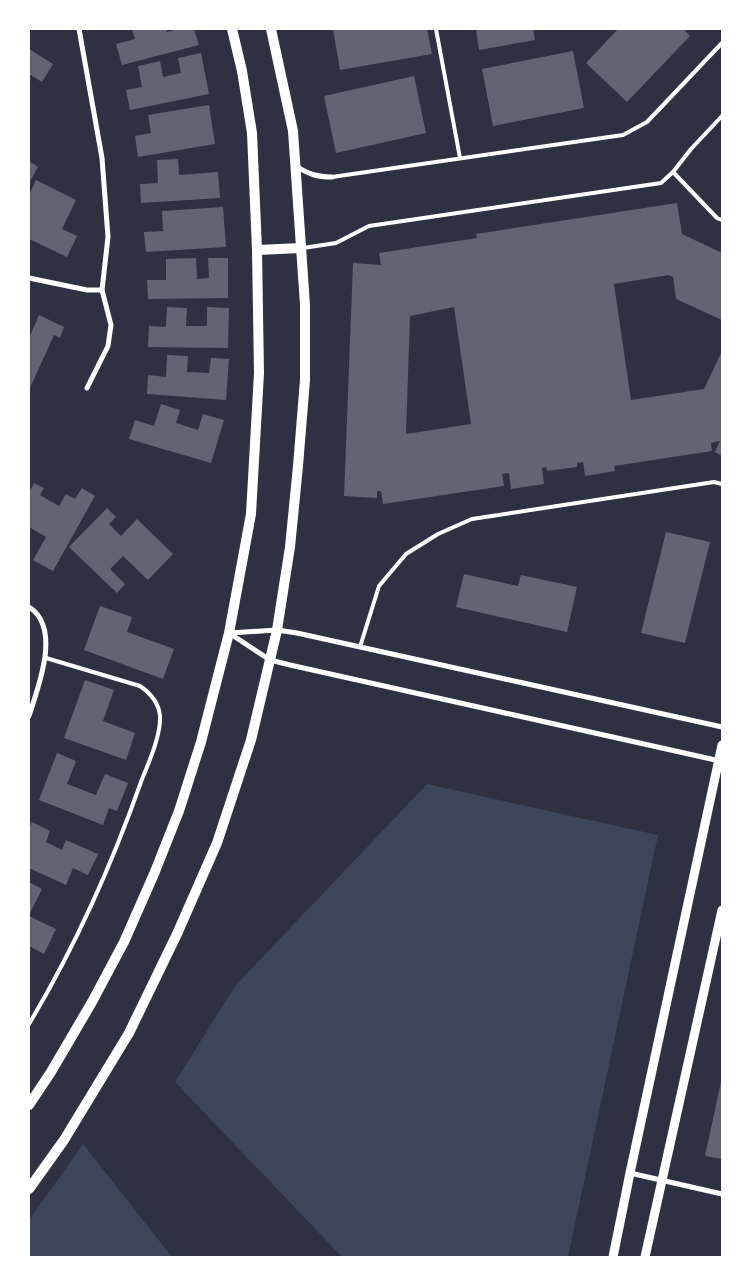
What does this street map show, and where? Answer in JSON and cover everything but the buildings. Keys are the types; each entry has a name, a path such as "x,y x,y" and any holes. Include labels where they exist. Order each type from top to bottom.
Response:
{"main road":[{"path":"29,1105 51,1072 92,1002 124,942 154,874 179,811 201,742 229,633 251,514 259,372 257,250 252,133 242,71 232,29"},
{"path":"29,1189 64,1140 129,1033 177,934 217,843 251,740 277,630 290,547 305,380 305,305 293,131 271,29"},
{"path":"257,250 301,248"}],"street":[{"path":"79,29 102,158 108,237 102,290 111,325 108,346 87,388"},
{"path":"296,166 306,173 317,177 332,177"},
{"path":"29,278 87,290 102,290"},
{"path":"29,607 38,612 45,634 46,658 29,716"},
{"path":"229,633 277,630 722,727"},
{"path":"229,633 270,660 720,761"},
{"path":"613,1257 722,745"},
{"path":"646,1257 722,910"},
{"path":"630,1173 722,1194"}],"lane":[{"path":"436,29 460,158"},
{"path":"332,177 622,135 647,122 722,44"},
{"path":"301,248 336,243 369,226 660,183 673,172 691,148 722,116"},
{"path":"673,172 717,218 722,220"},
{"path":"360,647 379,586 406,554 438,534 472,519 714,482 722,484"},
{"path":"29,1024 73,946 101,886 153,749 160,716 154,699 140,686 46,658"}],"shaded area":[{"path":"427,784 658,835 568,1257 342,1257 175,1082 235,986"},
{"path":"83,1144 172,1257 29,1257 29,1220"}]}
